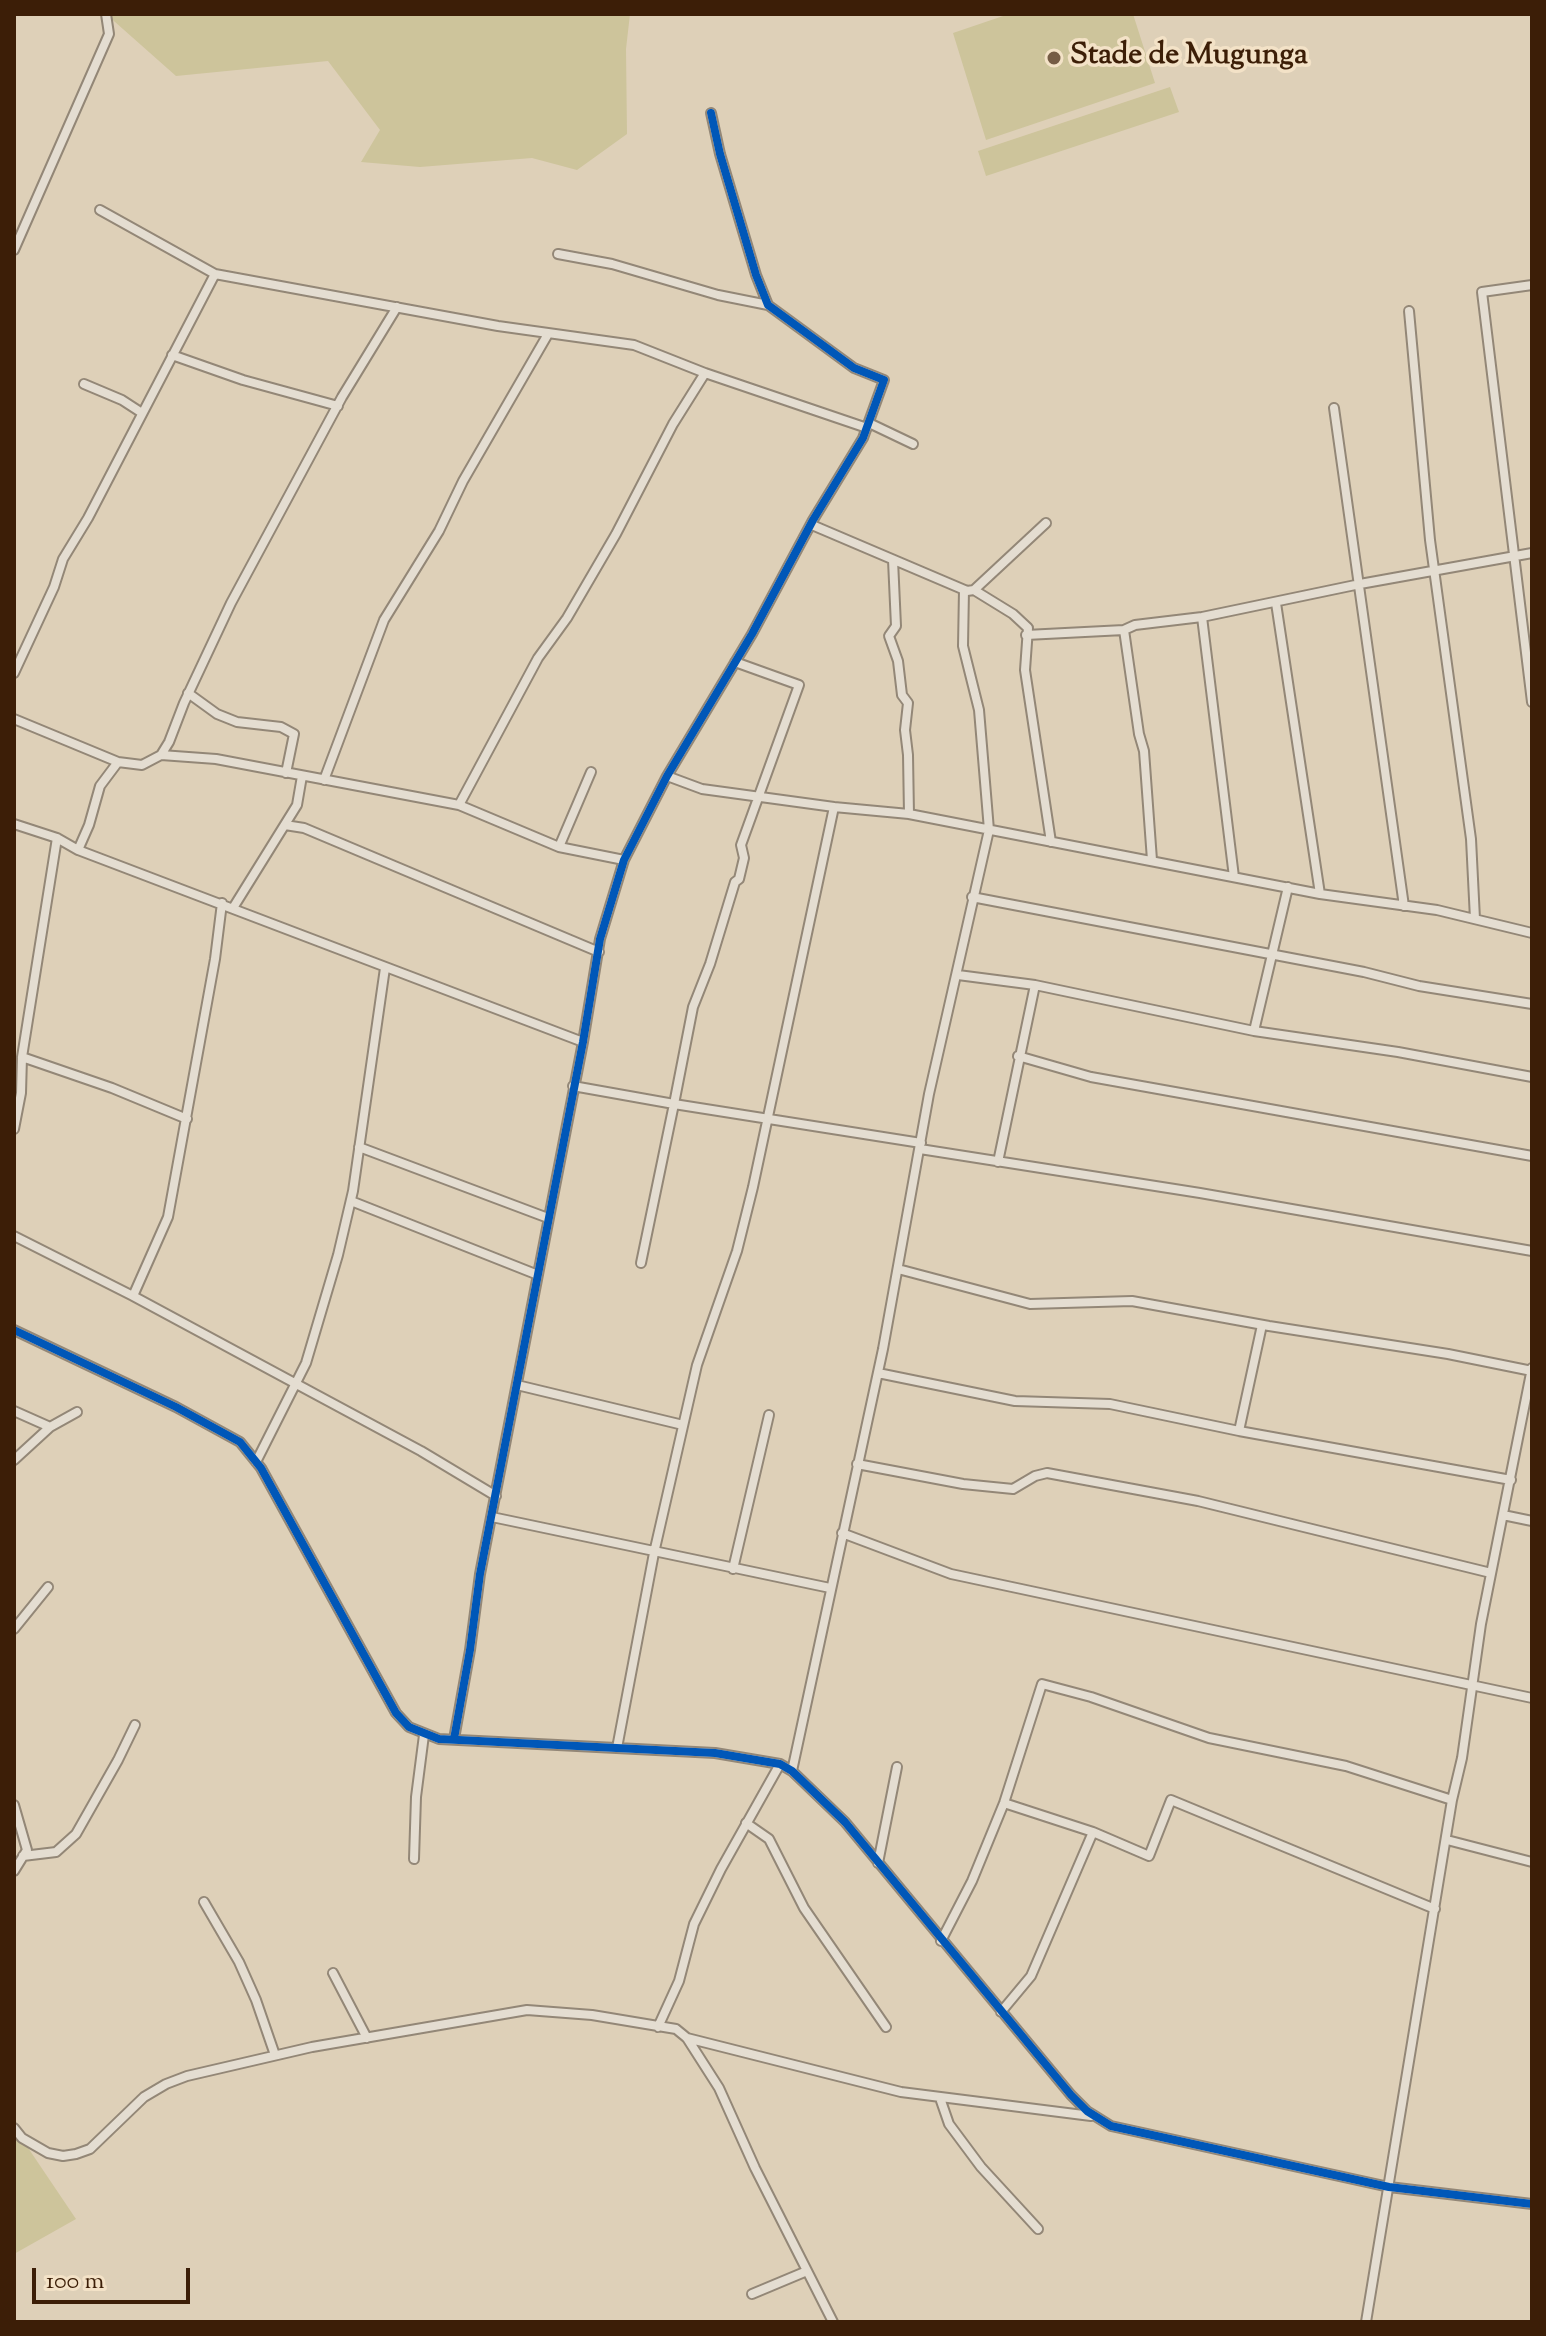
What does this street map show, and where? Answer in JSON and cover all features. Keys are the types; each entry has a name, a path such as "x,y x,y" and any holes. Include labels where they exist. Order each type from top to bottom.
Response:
{"street":[{"path":"14,250 109,34 106,14"},
{"path":"711,113 720,154 768,305"},
{"path":"100,210 215,274 548,334 634,345 705,373 868,426 913,444"},
{"path":"454,1739 492,1517 600,939 624,860 667,776 868,426 884,380 854,368 768,305 718,295 612,264 558,254"},
{"path":"14,673 54,587 63,559 88,518 215,274"},
{"path":"1532,285 1482,292 1532,702"},
{"path":"14,719 118,762 142,765 161,755 231,603 338,406 397,307"},
{"path":"1409,311 1435,571 1471,839 1475,919"},
{"path":"324,780 384,620 439,531 463,481 548,334"},
{"path":"172,355 243,380 338,406"},
{"path":"459,805 538,658 567,618 673,424 705,373"},
{"path":"84,384 122,400 142,413"},
{"path":"1334,408 1404,906"},
{"path":"974,590 1046,523"},
{"path":"812,525 964,590 974,590 1013,614 1028,628 1025,670 1051,842"},
{"path":"1026,635 1124,630 1532,553"},
{"path":"893,560 896,626 889,636 898,661 902,695 908,703 905,730 909,814"},
{"path":"792,1771 878,1373 929,1094 989,830 979,710 963,646 964,590"},
{"path":"1276,603 1320,894"},
{"path":"1202,617 1234,877"},
{"path":"1124,630 1144,751 1152,860"},
{"path":"641,1263 693,1007 710,964 735,882 739,879 744,858 741,845 799,685 784,677 735,662"},
{"path":"188,693 217,714 237,722 281,727 294,734 286,773"},
{"path":"161,755 216,759 459,805 559,847 624,860"},
{"path":"78,850 100,786 118,762"},
{"path":"559,847 591,772"},
{"path":"233,908 297,805 302,776"},
{"path":"667,776 702,789 909,814 1320,894 1475,919 1532,933"},
{"path":"617,1748 654,1553 683,1425 697,1365 737,1251 834,807"},
{"path":"14,824 583,1042"},
{"path":"285,825 318,834 599,952"},
{"path":"14,1129 21,1093 22,1057 57,838"},
{"path":"1254,1031 1288,887"},
{"path":"972,897 1364,972 1419,986 1532,1004"},
{"path":"133,1296 168,1217 222,903"},
{"path":"256,1462 297,1384 321,1314 351,1201 385,968"},
{"path":"958,975 1035,985 1254,1031 1398,1052 1532,1077"},
{"path":"998,1162 1035,985"},
{"path":"1018,1056 1091,1077 1532,1156"},
{"path":"22,1057 112,1088 187,1119"},
{"path":"573,1086 998,1162 1532,1251"},
{"path":"359,1147 548,1218"},
{"path":"351,1201 538,1275"},
{"path":"14,1236 297,1384 421,1451 496,1496"},
{"path":"898,1269 1030,1304 1132,1301 1532,1369 1527,1424 1511,1480 1491,1573 1366,2322"},
{"path":"1239,1431 1262,1325"},
{"path":"14,1330 176,1407 240,1442 277,1495 396,1713 409,1727 424,1735 454,1739 715,1753 780,1764 792,1771 845,1822 1071,2095 1111,2126 1389,2187 1532,2204"},
{"path":"878,1373 1015,1401 1110,1404 1239,1431 1511,1480"},
{"path":"517,1385 683,1425"},
{"path":"14,1411 50,1427"},
{"path":"14,1460 50,1427 77,1412"},
{"path":"733,1569 769,1415"},
{"path":"857,1464 963,1484 1013,1489 1047,1473 1198,1501 1491,1573"},
{"path":"1503,1515 1532,1521"},
{"path":"492,1517 830,1588"},
{"path":"842,1533 951,1574 1532,1698"},
{"path":"14,1629 48,1587"},
{"path":"941,1941 972,1881 1004,1803 1042,1684 1091,1697 1209,1738 1346,1766 1452,1800"},
{"path":"23,1856 56,1852 76,1834 135,1725"},
{"path":"414,1859 416,1797 424,1735"},
{"path":"658,2027 679,1981 694,1924 780,1764"},
{"path":"878,1863 897,1767"},
{"path":"1004,1803 1093,1832 1149,1856 1171,1800 1435,1909"},
{"path":"14,1805 27,1850 14,1871"},
{"path":"746,1823 769,1839 804,1908 886,2027"},
{"path":"1001,2012 1031,1976 1093,1832"},
{"path":"1447,1840 1532,1862"},
{"path":"204,1902 239,1962 275,2055"},
{"path":"333,1973 367,2038"},
{"path":"14,2128 22,2138 48,2153 63,2156 76,2154 90,2149 144,2097 166,2084 275,2055 527,2010 592,2015 676,2029 687,2038 719,2088 755,2168 833,2322"},
{"path":"687,2038 901,2092 1096,2116"},
{"path":"940,2098 949,2124 981,2167 1038,2229"},
{"path":"752,2294 807,2271"}],"shaded area":[{"path":"106,14 630,14 626,49 627,134 577,170 532,158 420,167 361,162 380,130 328,61 176,76"},
{"name":"Stade de Mugunga","path":"1009,14 1133,14 1155,83 986,140 953,33"},
{"path":"1170,87 1179,112 986,176 978,151"},
{"path":"14,2127 76,2219 14,2254"}],"cycle path":[{"path":"454,1739 480,1574 583,1042 600,939 624,860 667,776 863,438 884,380 854,368 768,305 720,154 711,113"},
{"path":"14,1330 176,1407 240,1442 261,1468 396,1713 409,1727 439,1739 715,1753 780,1764 792,1771 845,1822 1071,2095 1087,2111 1111,2126 1389,2187 1532,2204"}],"place":[{"name":"Stade de Mugunga","path":"1054,58"}]}
